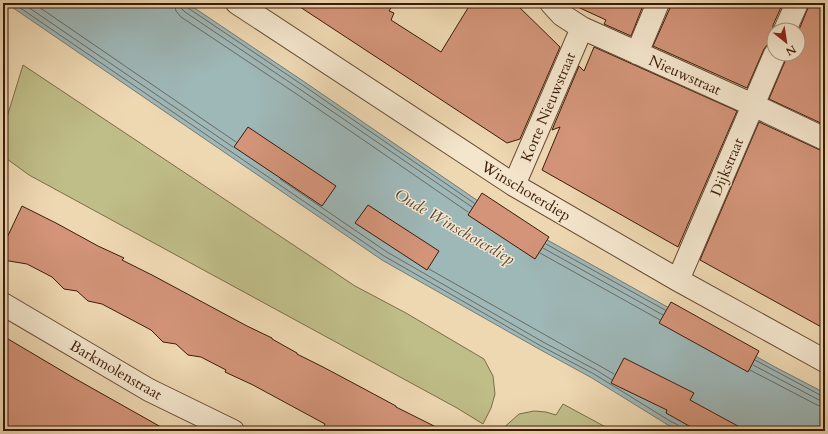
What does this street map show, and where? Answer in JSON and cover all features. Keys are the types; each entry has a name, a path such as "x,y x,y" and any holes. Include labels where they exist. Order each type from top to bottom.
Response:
{"street":[{"name":"Winschoterdiep","path":"237,3 514,185 678,280 825,361"},
{"name":"Nieuwstraat","path":"551,3 562,15 582,28 825,139"},
{"path":"637,53 658,3"},
{"path":"789,22 797,3"},
{"name":"Korte Nieuwstraat","path":"514,185 582,28"},
{"name":"Dijkstraat","path":"678,280 772,62"},
{"name":"Barkmolenstraat","path":"3,304 149,390 233,431"}],"shaded area":[{"path":"23,65 355,286 406,313 484,359 493,376 495,394 491,408 483,424 457,408 29,175 3,156 3,130"},
{"path":"563,404 613,431 500,431 519,414 534,411 556,415"}],"water":[{"name":"Oude Winschoterdiep","path":"6,3 187,3 481,203 775,367 825,393 825,431 681,431 668,425 592,378 382,260"}],"building":[{"path":"294,3 394,3 389,11 394,13 391,20 441,52 471,3 515,3 560,47 520,139 507,143"},
{"path":"569,3 644,3 631,36 604,24 606,20"},
{"path":"670,3 783,3 774,22 766,22 766,46 747,88 653,46 670,8"},
{"path":"809,3 825,3 825,125 769,99 785,62 806,62 806,22 802,22"},
{"path":"594,47 737,111 678,247 542,170 560,127 552,130 579,66 584,71"},
{"path":"759,122 825,151 825,329 700,260"},
{"path":"248,127 336,186 322,206 234,147"},
{"path":"482,193 549,237 535,259 468,215"},
{"path":"368,205 439,251 427,270 355,223"},
{"path":"22,206 124,258 122,260 272,338 297,354 444,431 322,431 325,424 253,385 225,372 226,370 201,357 188,355 176,344 163,342 151,330 102,304 88,301 77,291 64,289 52,277 27,264 3,260 3,246"},
{"path":"671,302 759,351 748,372 659,323"},
{"path":"3,336 74,378 168,431 3,431"},
{"path":"624,358 694,393 690,400 747,431 698,431 666,413 667,410 611,383"}]}
